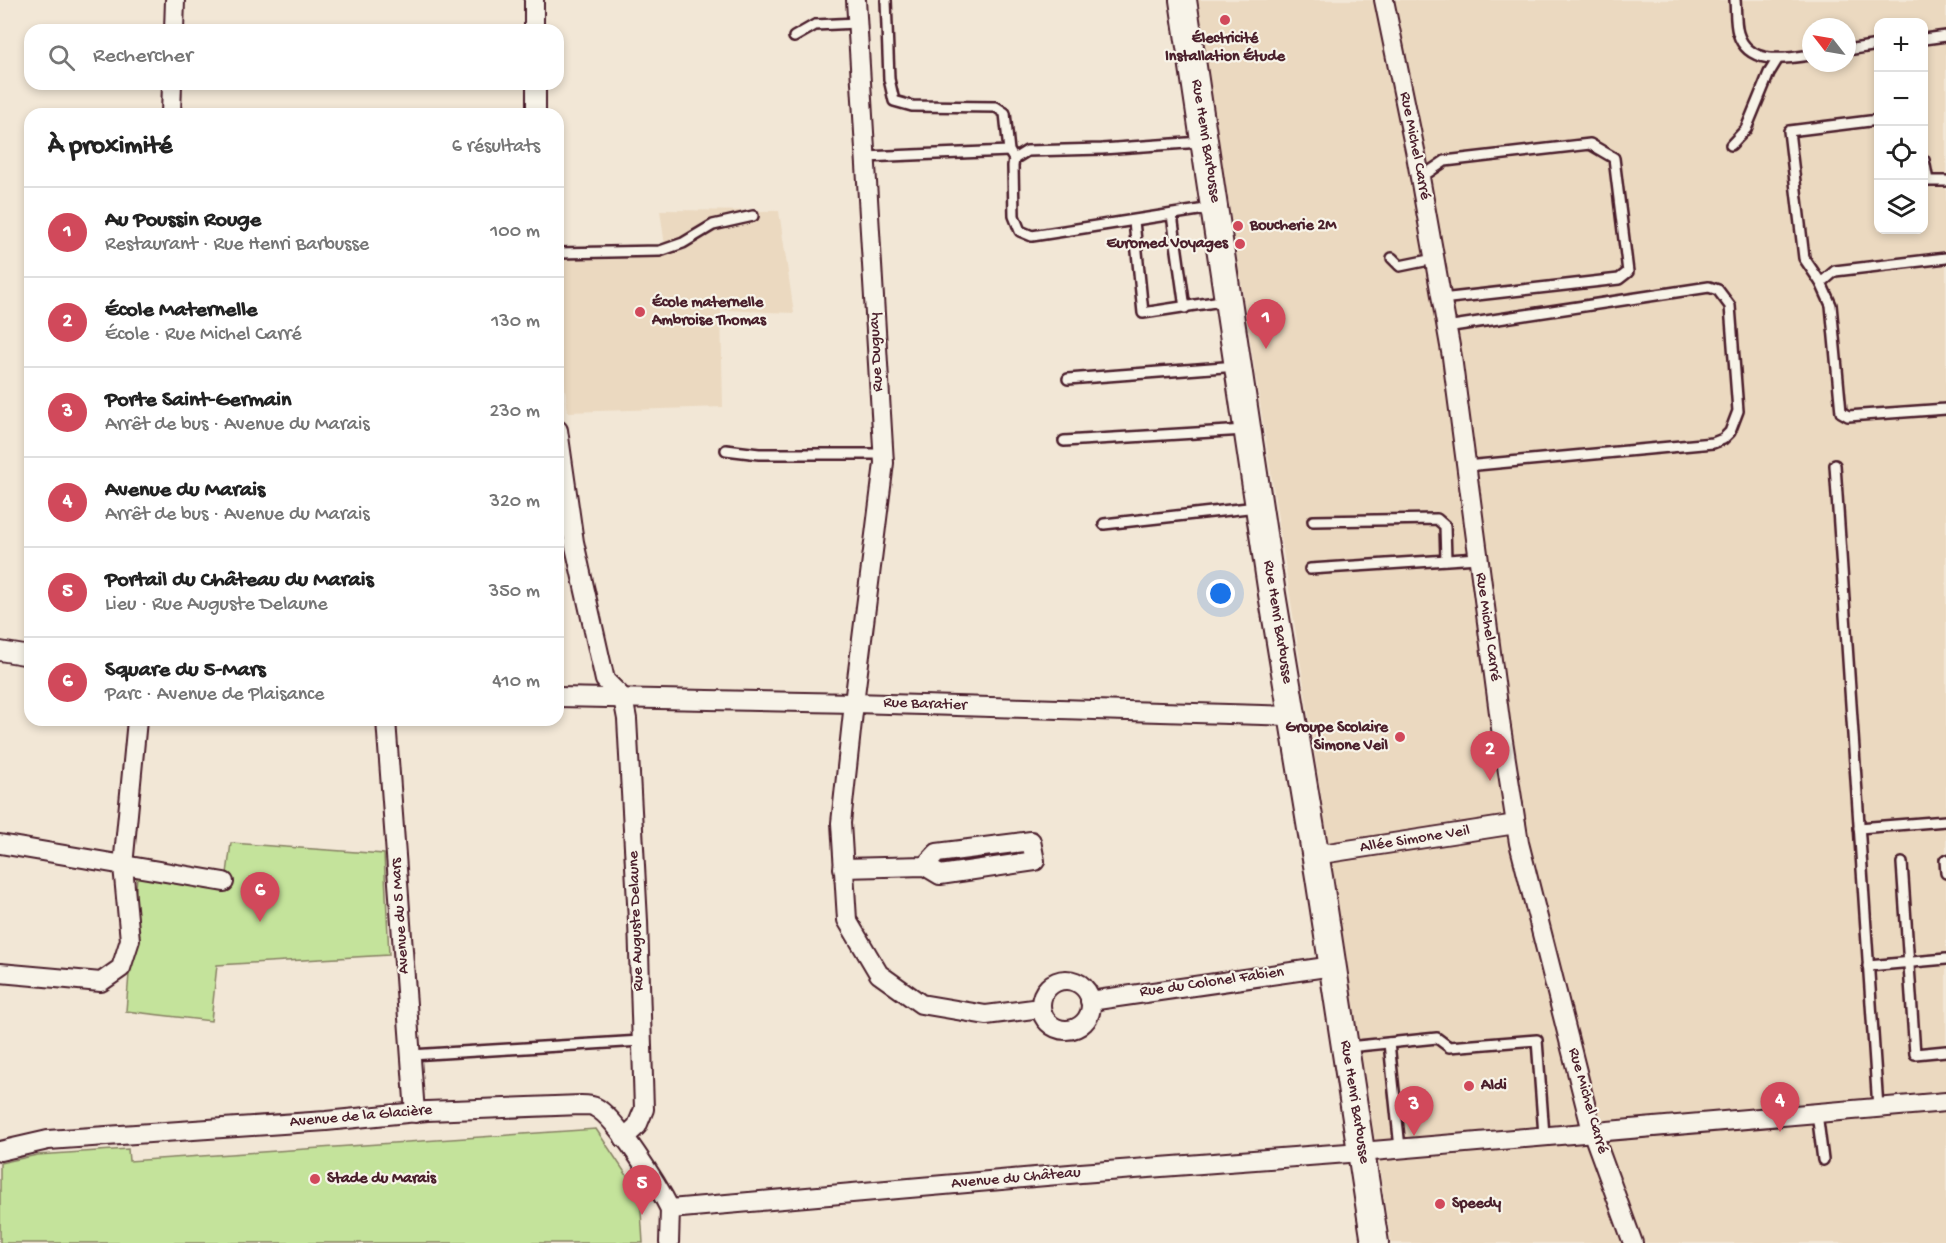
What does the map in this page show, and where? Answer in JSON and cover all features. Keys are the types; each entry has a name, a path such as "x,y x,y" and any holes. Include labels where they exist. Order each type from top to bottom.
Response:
{"street":[{"path":"174,24 175,0"},
{"path":"534,0 534,24"},
{"name":"Rue Duguay","path":"854,703 884,463 856,0"},
{"name":"Rue Henri Barbusse","path":"1183,0 1247,430 1375,1243"},
{"name":"Rue Michel Carré","path":"1384,0 1420,178 1446,327 1519,843 1592,1131 1633,1243"},
{"path":"171,108 172,90"},
{"path":"536,90 536,108"},
{"path":"564,516 566,542 605,680 623,698"},
{"path":"0,651 24,655"},
{"name":"Rue Baratier","path":"564,697 1292,716"},
{"name":"Rue Auguste Delaune","path":"623,698 627,719 637,909 644,1109 637,1126 624,1138"},
{"path":"854,703 841,823 847,921 879,974 921,1005 986,1015 1041,1008"},
{"path":"0,973 101,982 121,968 130,940 123,866 136,726"},
{"name":"Avenue du 5 Mars","path":"386,726 415,1113"},
{"name":"Allée Simone Veil","path":"1315,855 1516,824"},
{"path":"843,868 925,866 940,875 1035,861 1031,841 938,853 925,866"},
{"path":"0,844 224,882"},
{"name":"Rue du Colonel Fabien","path":"1090,1001 1333,966"},
{"path":"1064,980 1078,983 1084,988 1090,1001 1089,1014 1085,1020 1068,1029 1061,1029 1048,1022 1041,1008 1044,992 1056,982 1064,980"},
{"name":"Avenue du Château","path":"670,1209 1946,1102"},
{"name":"Avenue de la Glacière","path":"0,1151 48,1140 415,1113 581,1105 595,1107 608,1118 662,1193 670,1209"},
{"path":"669,1243 670,1209"}],"lane":[{"path":"886,0 889,79 894,101 912,106 996,107 1005,113 1012,166 1014,216 1020,231 1032,236 1215,207"},
{"path":"1735,0 1738,32 1743,42 1754,52 1777,60 1802,56"},
{"path":"794,37 815,25 857,23"},
{"path":"1928,38 1946,36"},
{"path":"1856,49 1874,46"},
{"path":"1731,145 1746,129 1769,73 1777,60"},
{"path":"1874,120 1789,131 1804,258 1821,283 1831,305 1841,412 1848,416 1946,409"},
{"path":"866,157 1011,155 1027,151 1205,142"},
{"path":"1420,178 1445,160 1590,144 1614,158 1628,272 1619,279 1441,299"},
{"path":"1928,180 1928,182 1946,181"},
{"path":"1172,215 1185,308"},
{"path":"564,253 660,251 683,243 713,225 753,216"},
{"path":"1134,221 1143,313 1228,300"},
{"path":"1392,258 1400,266 1434,259"},
{"path":"1821,283 1835,271 1946,258"},
{"path":"1446,327 1708,287 1718,290 1730,306 1738,411 1730,432 1723,439 1713,443 1466,466"},
{"path":"1068,379 1238,366"},
{"path":"1064,441 1247,430"},
{"path":"726,450 759,454 884,454"},
{"path":"1835,465 1878,1108"},
{"path":"1104,524 1259,507"},
{"path":"1313,521 1437,519 1445,526 1446,560"},
{"path":"1310,569 1478,558"},
{"path":"1859,828 1946,821"},
{"path":"1945,860 1946,873"},
{"path":"1902,863 1915,1054 1946,1051"},
{"path":"1869,966 1946,959"},
{"path":"1345,1047 1437,1038 1449,1047 1537,1040 1545,1135"},
{"path":"411,1055 642,1041"},
{"path":"1389,1043 1400,1148"},
{"path":"1817,1113 1823,1160"}],"shaded area":[{"path":"1197,0 1946,0 1946,1243 1391,1243"},
{"name":"École maternelle Ambroise Thomas","path":"660,210 779,211 794,313 721,310 723,407 568,412 564,380 564,247 665,246"}],"green space":[{"path":"231,843 384,854 389,955 217,965 211,1021 126,1011 137,876 225,889"},
{"name":"Stade du Marais","path":"596,1129 640,1195 643,1243 0,1243 0,1163 37,1155 128,1149 129,1161"}],"place":[{"name":"Électricité Installation Étude","path":"1225,20"},
{"name":"Boucherie 2M","path":"1238,226"},
{"name":"Euromed Voyages","path":"1240,244"},
{"name":"École maternelle Ambroise Thomas","path":"640,312"},
{"name":"Au Poussin Rouge","path":"1266,349"},
{"name":"Groupe Scolaire Simone Veil","path":"1400,737"},
{"name":"École Maternelle","path":"1490,781"},
{"name":"Square du 5-Mars","path":"260,922"},
{"name":"Aldi","path":"1469,1086"},
{"name":"Avenue du Marais","path":"1780,1132"},
{"name":"Porte Saint-Germain","path":"1414,1136"},
{"name":"Stade du Marais","path":"315,1179"},
{"name":"Speedy","path":"1440,1204"},
{"name":"Portail du Château du Marais","path":"642,1215"}]}
